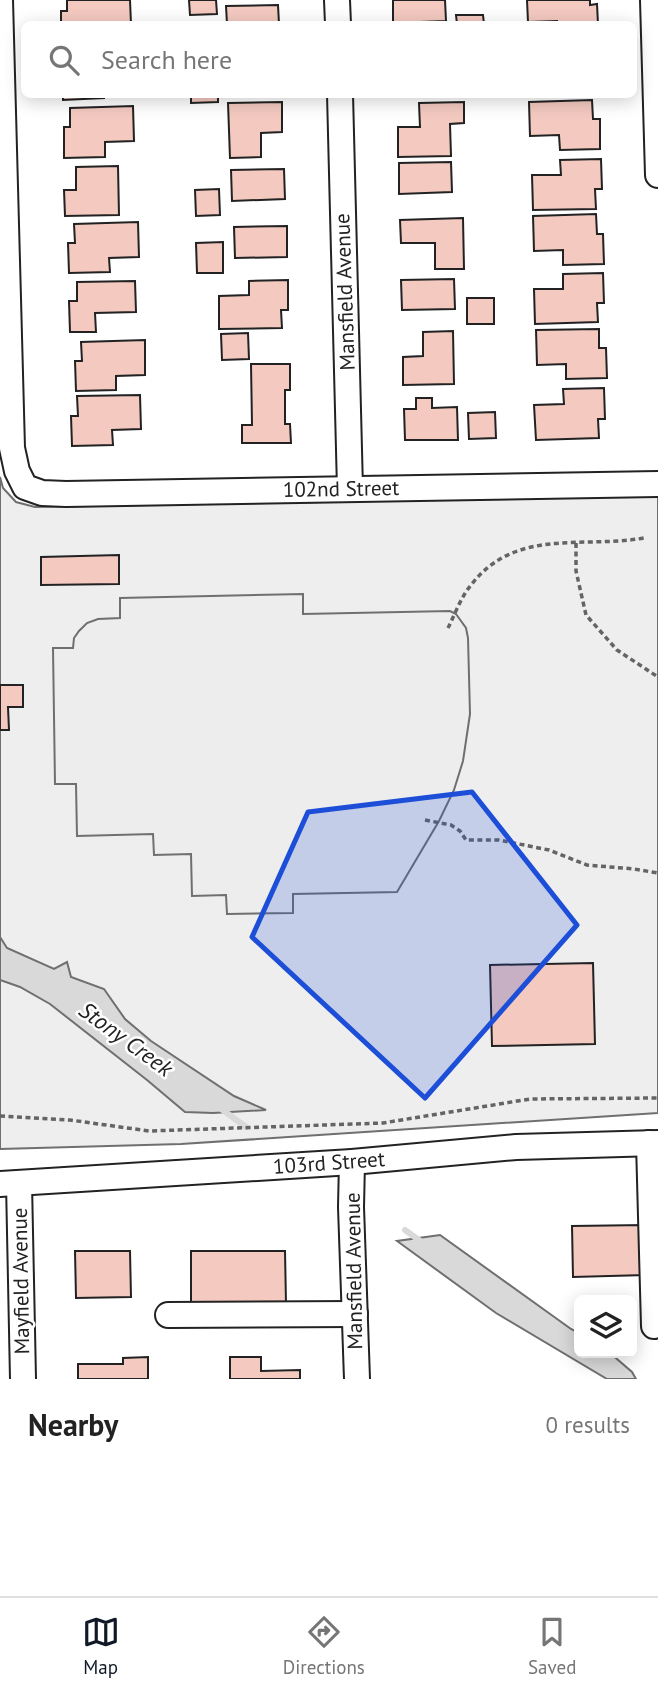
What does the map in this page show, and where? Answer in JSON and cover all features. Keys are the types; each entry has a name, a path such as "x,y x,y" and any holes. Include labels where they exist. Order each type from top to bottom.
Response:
{"street":[{"name":"102nd Street","path":"0,0 12,448 17,471 25,487 42,493 66,494 658,484"},
{"path":"338,0 338,21"},
{"path":"653,0 658,175"},
{"name":"Mansfield Avenue","path":"340,98 350,489"},
{"path":"653,1143 654,1326"},
{"name":"103rd Street","path":"10,1183 352,1162 516,1147 653,1143"},
{"name":"Mansfield Avenue","path":"352,1162 357,1379"},
{"name":"Mayfield Avenue","path":"10,1183 11,1352 23,1379"},
{"path":"168,1315 355,1314"}],"path":[{"path":"448,628 471,584 492,563 518,550 531,546 644,538"},
{"path":"576,543 576,571 586,615 617,650 658,677"},
{"path":"425,820 451,825 460,831 466,840 499,840 549,850 587,865 658,873"},
{"path":"0,1116 70,1120 149,1131 383,1123 530,1099 658,1098"}],"highlighted area":[{"path":"472,792 577,925 425,1098 252,937 308,812"}],"shaded area":[{"path":"0,477 3,488 16,502 35,507 658,496 658,1113 181,1144 0,1149"},
{"path":"303,594 303,614 450,611 456,614 466,628 470,714 463,761 454,790 439,821 397,892 293,894 293,913 227,914 226,895 192,896 191,854 154,855 153,834 77,836 76,784 55,784 53,648 73,648 74,638 87,623 98,619 120,618 120,598"}],"water":[{"path":"0,937 7,948 54,969 67,962 71,977 104,989 125,1019 151,1041 234,1096 266,1110 185,1112 50,1004 20,987 0,980"},
{"path":"440,1235 574,1330 574,1358 616,1358 636,1379 607,1379 496,1313 397,1241"}],"building":[{"path":"67,0 130,0 131,21 61,21 61,11 67,11"},
{"path":"189,0 216,0 217,14 190,15"},
{"path":"393,0 445,0 446,21 393,21"},
{"path":"527,0 590,0 590,5 597,4 598,21 528,21"},
{"path":"278,5 279,21 227,21 226,6"},
{"path":"456,15 483,15 484,21 457,21"},
{"path":"63,98 104,98 63,100"},
{"path":"191,98 218,98 218,102 191,103"},
{"path":"592,100 593,119 600,119 600,149 560,150 559,135 530,136 529,102"},
{"path":"282,102 282,132 261,133 261,157 230,158 228,103"},
{"path":"464,102 464,123 450,124 451,156 398,157 398,127 420,127 419,103"},
{"path":"133,106 134,141 105,142 105,157 64,158 64,127 70,127 70,108"},
{"path":"601,159 602,189 595,189 596,209 533,210 532,175 561,175 560,160"},
{"path":"451,162 452,192 399,194 399,163"},
{"path":"118,166 119,215 65,216 64,190 76,190 76,167"},
{"path":"284,169 285,199 232,201 231,170"},
{"path":"219,189 220,215 196,216 195,190"},
{"path":"596,214 597,234 603,234 604,264 563,265 563,250 534,251 533,216"},
{"path":"463,218 464,269 435,269 435,243 401,243 400,220"},
{"path":"138,222 139,257 109,258 110,272 69,273 68,243 75,243 74,224"},
{"path":"287,226 287,257 235,258 234,227"},
{"path":"223,242 223,273 197,273 196,243"},
{"path":"603,273 604,303 597,303 598,322 535,324 534,289 563,289 563,274"},
{"path":"454,279 455,309 402,310 401,280"},
{"path":"288,280 288,310 281,310 282,328 219,329 219,296 249,295 249,281"},
{"path":"135,281 136,312 95,313 96,332 70,332 69,301 77,301 77,282"},
{"path":"467,298 494,298 494,324 467,324"},
{"path":"599,329 599,348 606,348 607,378 566,379 566,364 537,365 536,330"},
{"path":"453,331 454,384 403,385 403,357 423,356 423,332"},
{"path":"248,333 249,359 222,360 221,334"},
{"path":"145,340 145,375 116,376 116,390 76,391 75,361 82,361 81,342"},
{"path":"251,364 290,364 290,390 285,390 285,424 290,424 291,443 242,443 242,425 252,425"},
{"path":"604,388 605,419 598,419 599,438 536,440 534,405 564,404 563,389"},
{"path":"140,395 141,429 112,430 113,445 72,446 71,416 78,416 77,396"},
{"path":"416,398 432,398 432,408 457,407 458,440 405,440 404,409 416,409"},
{"path":"495,412 496,438 469,439 468,413"},
{"path":"119,555 119,584 41,585 41,557"},
{"path":"0,685 23,685 23,707 8,707 9,730 0,730"},
{"path":"593,963 595,1044 492,1046 490,965"},
{"path":"645,1225 646,1275 573,1277 572,1226"},
{"path":"75,1251 130,1251 131,1297 76,1298"},
{"path":"191,1251 285,1251 286,1303 191,1304"},
{"path":"148,1357 148,1379 78,1379 78,1364 123,1364 123,1358"},
{"path":"230,1357 261,1357 261,1371 300,1370 300,1379 230,1379"}],"waterway":[{"name":"Stony Creek","path":"220,1108 246,1127"},
{"name":"Stony Creek","path":"405,1230 423,1243"}]}
